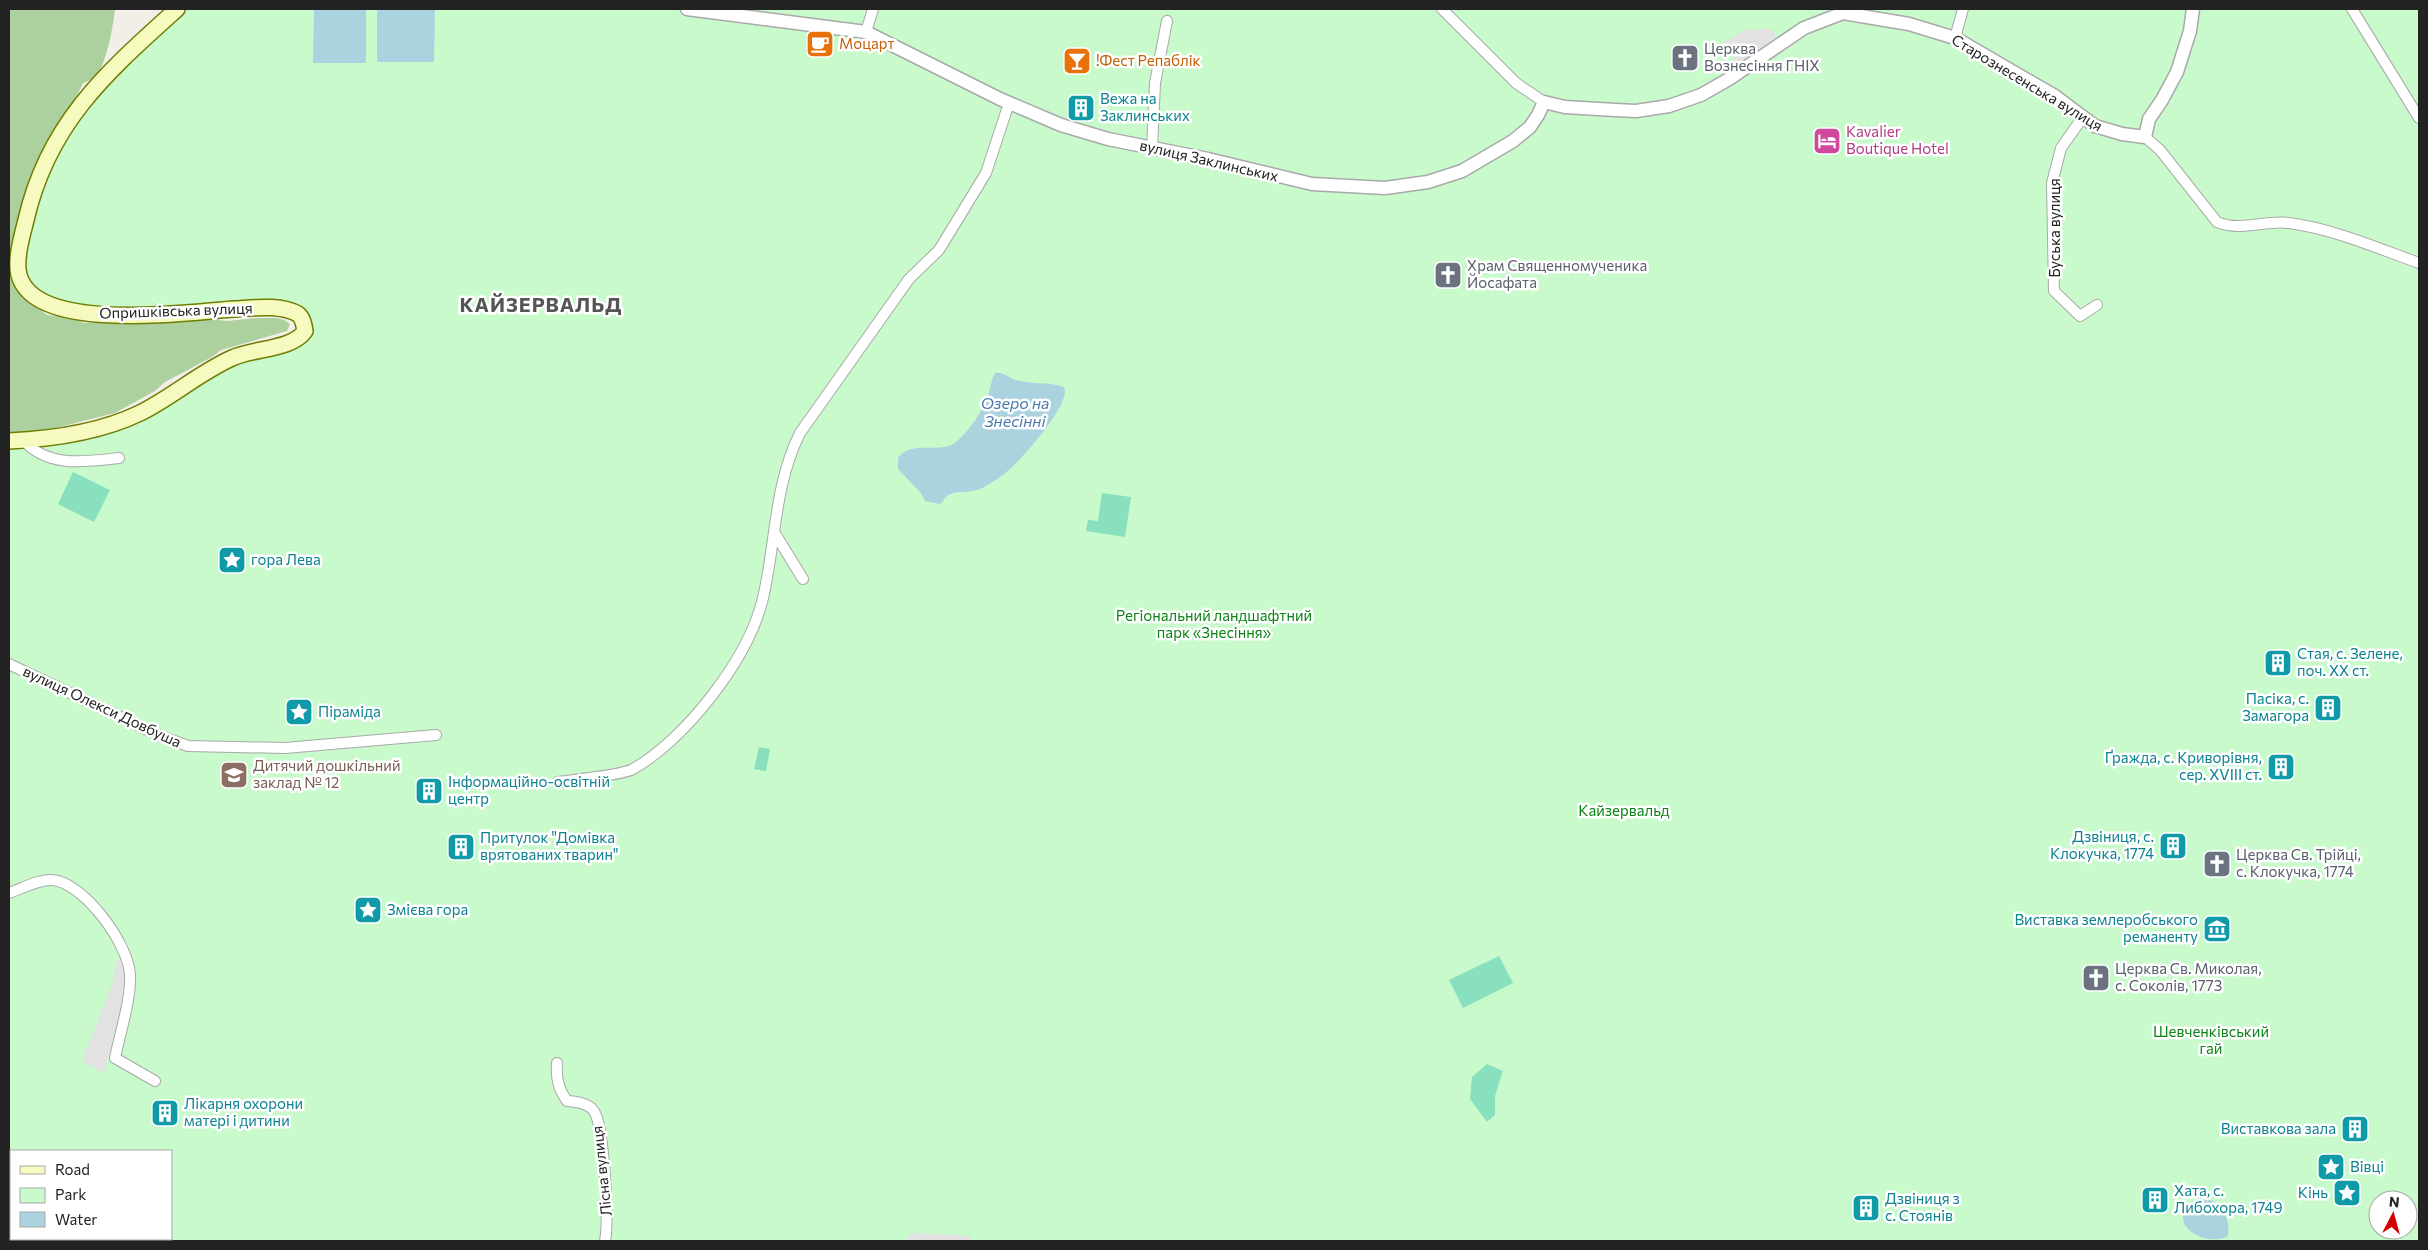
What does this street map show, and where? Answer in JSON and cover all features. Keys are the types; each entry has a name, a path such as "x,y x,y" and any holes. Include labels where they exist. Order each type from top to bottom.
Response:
{"main road":[{"name":"Опришківська вулиця","path":"16,441 69,434 115,423 147,409 232,358 260,349 286,344 300,338 305,331 304,323 298,314 288,310 262,308 114,316 63,310 50,306 26,290 19,277 18,267 22,236 32,194 44,161 86,99 110,71 177,9"}],"street":[{"name":"вулиця Заклинських","path":"687,9 866,32 1009,103 1061,125 1152,148 1208,159 1312,184 1362,188 1402,186 1428,182 1462,171 1513,141 1530,126 1544,102"},
{"path":"866,32 873,9"},
{"name":"Старознесенська вулиця","path":"1442,9 1516,83 1544,102 1565,107 1636,111 1669,106 1701,95 1729,80 1804,28 1843,13 1909,24 1955,38 2055,96 2096,126 2122,134 2145,138"},
{"path":"1955,38 1962,9"},
{"path":"2193,9 2187,40 2176,72 2162,100 2149,119 2145,138 2160,150 2217,222 2227,226 2240,227 2272,222 2290,223 2342,236 2419,263"},
{"path":"2352,9 2419,118"},
{"path":"1152,148 1156,83 1167,21"},
{"path":"558,782 631,770 679,734 718,687 750,634 763,599 781,483 789,455 800,433 909,279 938,250 986,173 1009,103"},
{"name":"Буська вулиця","path":"2083,117 2061,148 2052,183 2054,291 2080,316 2097,305"},
{"path":"2122,134 2149,119"},
{"path":"16,441 47,458 65,461 84,462 119,458"},
{"path":"774,532 803,579"},
{"name":"вулиця Олекси Довбуша","path":"9,664 158,734 188,746 285,748 436,735"},
{"path":"9,893 53,880 61,882 88,900 107,922 128,960 130,976 115,1058 156,1081"},
{"name":"Лісна вулиця","path":"557,1063 556,1078 560,1090 567,1101 583,1103 595,1112 599,1130 605,1186 607,1230 605,1241"}],"green space":[{"path":"9,9 115,9 107,49 99,72 94,78 83,83 73,104 45,146 39,164 30,180 14,278 23,299 47,315 65,317 84,323 119,324 138,321 157,323 176,320 210,319 227,321 276,318 290,324 287,331 221,350 212,357 165,382 155,391 115,413 28,435 9,434"},
{"name":"Регіональний ландшафтний парк «Знесіння»","path":"186,9 2419,9 2419,1241 13,1241 11,1240 172,1240 172,1150 10,1150 9,1239 9,443 115,426 229,364 296,347 302,314 85,310 34,293 21,262 33,199 80,108"},
{"path":"73,472 110,490 94,522 58,504"},
{"path":"1102,493 1131,497 1125,537 1086,531 1088,520 1098,521"},
{"path":"759,747 770,749 766,771 754,769"},
{"path":"1499,956 1513,983 1463,1008 1449,980"},
{"path":"1487,1064 1503,1071 1495,1096 1495,1115 1487,1122 1470,1099 1472,1077"}],"shaded area":[{"path":"1771,29 1777,39 1737,65 1723,43 1745,30"},
{"path":"117,959 124,960 125,976 120,1012 104,1073 82,1061 112,985"},
{"path":"911,1233 970,1236 971,1241 906,1241"}],"water":[{"path":"314,9 366,9 366,63 313,63"},
{"path":"377,9 435,9 434,62 377,62"},
{"name":"Озеро на Знесінні","path":"995,373 1019,381 1064,387 1064,395 1060,407 1029,449 1000,477 977,490 950,494 940,504 925,501 921,493 898,469 898,458 910,449 950,446 956,442 979,414"},
{"path":"2200,1198 2214,1202 2223,1210 2228,1222 2228,1236 2206,1239 2188,1229 2184,1222 2183,1214 2188,1206"}],"place":[{"name":"Моцарт","path":"820,44"},
{"name":"Церква Вознесіння ГНІХ","path":"1685,58"},
{"name":"!Фест Репаблік","path":"1077,61"},
{"name":"Вежа на Заклинських","path":"1081,108"},
{"name":"Kavalier Boutique Hotel","path":"1827,141"},
{"name":"Храм Священномученика Йосафата","path":"1448,275"},
{"name":"гора Лева","path":"232,560"},
{"name":"Стая, с. Зелене, поч. XX ст.","path":"2278,663"},
{"name":"Пасіка, с. Замагора","path":"2328,708"},
{"name":"Піраміда","path":"299,712"},
{"name":"Ґражда, с. Криворівня, сер. XVIII ст.","path":"2281,767"},
{"name":"Дитячий дошкільний заклад № 12","path":"234,775"},
{"name":"Інформаційно-освітній центр","path":"429,791"},
{"name":"Дзвіниця, с. Клокучка, 1774","path":"2173,846"},
{"name":"Притулок \"Домівка врятованих тварин\"","path":"461,847"},
{"name":"Церква Св. Трійці, с. Клокучка, 1774","path":"2217,864"},
{"name":"Змієва гора","path":"368,910"},
{"name":"Виставка землеробського реманенту","path":"2217,929"},
{"name":"Церква Св. Миколая, с. Соколів, 1773","path":"2096,978"},
{"name":"Лікарня охорони матері і дитини","path":"165,1113"},
{"name":"Виставкова зала","path":"2355,1129"},
{"name":"Вівці","path":"2331,1167"},
{"name":"Кінь","path":"2347,1193"},
{"name":"Хата, с. Либохора, 1749","path":"2155,1200"},
{"name":"Дзвіниця з с. Стоянів","path":"1866,1208"}],"district":[{"name":"КАЙЗЕРВАЛЬД","path":"541,305"}],"park label":[{"name":"Кайзервальд","path":"1624,811"},
{"name":"Шевченківський гай","path":"2211,1040"}]}
